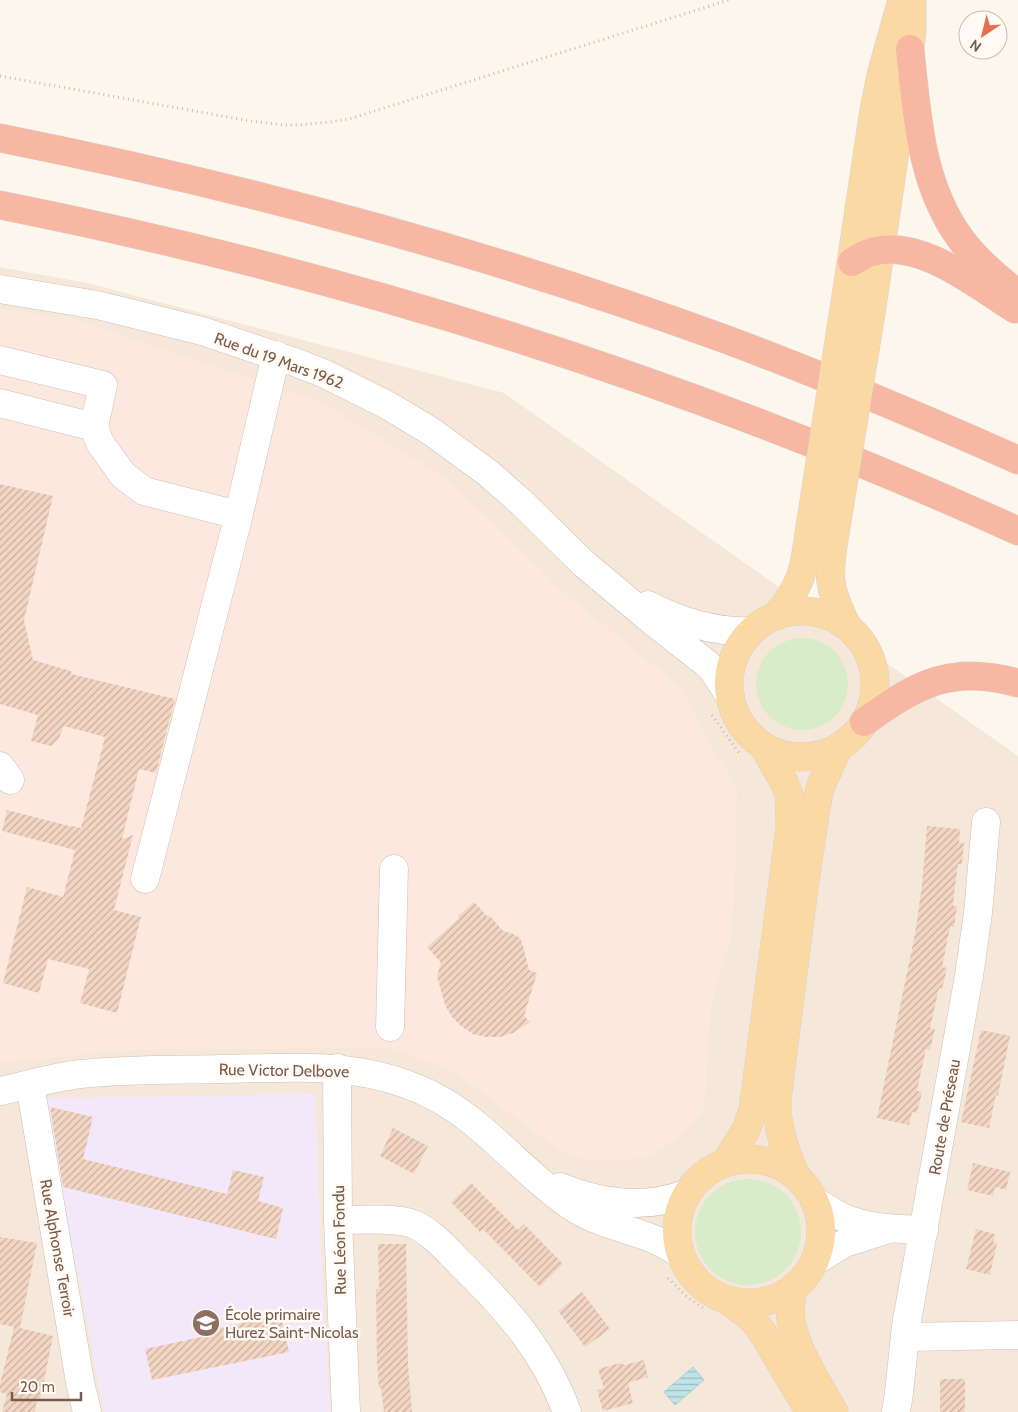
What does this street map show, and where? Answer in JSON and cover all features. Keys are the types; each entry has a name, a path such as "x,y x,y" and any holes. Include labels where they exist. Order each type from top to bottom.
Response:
{"highway":[{"path":"910,48 920,142 937,195 952,224 966,245 984,265 1018,294"},
{"path":"0,138 220,187 348,220 518,269 644,311 804,369 919,416 1018,460"},
{"path":"0,205 198,248 322,280 463,321 678,392 793,435 932,492 1018,531"},
{"path":"852,262 870,252 881,251 902,252 933,258 1018,312"},
{"path":"864,722 910,692 946,678 971,675 988,676 1018,683"}],"main road":[{"path":"776,616 799,584 805,564 874,110 902,0"},
{"path":"753,751 801,757 816,756 838,748 850,740 864,722 874,700 874,675 868,651 847,626 836,605 830,586 830,564 881,251 910,48 912,0"},
{"path":"726,1162 746,1130 754,1110 790,828 789,794 784,782 753,751 752,737 734,711 720,703 729,680 732,664 742,643 763,622 792,612 808,611 825,614 847,626"},
{"path":"796,1176 784,1145 776,1114 777,1099 816,808 820,788 838,748"},
{"path":"740,1159 760,1159 785,1168 796,1176 805,1185 815,1201 820,1214 822,1234 815,1261 806,1277 793,1290 774,1299 748,1304 727,1300 715,1295 698,1283 690,1273 681,1255 677,1223 682,1204 688,1193 704,1174 726,1162 740,1159"},
{"path":"793,1290 790,1312 793,1332 801,1351 834,1412"},
{"path":"727,1300 744,1312 761,1330 810,1412"}],"street":[{"name":"Rue du 19 Mars 1962","path":"0,289 79,302 151,317 276,355 325,374 381,402 453,446 488,473 521,502 583,563 614,587"},
{"path":"144,879 238,515 276,355"},
{"path":"0,360 103,385 94,427 100,443 123,475 144,491 238,515"},
{"path":"0,403 94,427"},
{"path":"614,587 658,610 699,626 724,631 752,631"},
{"path":"614,587 713,670 720,703"},
{"name":"Route de Préseau","path":"896,1412 905,1337 969,976 980,896 986,822"},
{"path":"390,1027 394,869"},
{"name":"Rue Victor Delbove","path":"0,1091 65,1076 114,1071 315,1067 337,1068 372,1074 392,1079 438,1099 471,1120 560,1198 582,1213 614,1226 657,1239 681,1255"},
{"name":"Rue Léon Fondu","path":"337,1068 338,1220 346,1412"},
{"name":"Rue Alphonse Terroir","path":"30,1084 80,1382 87,1412"},
{"name":"Rue Victor Delbove","path":"537,1178 578,1194 620,1202 642,1204 660,1202 688,1193"},
{"path":"815,1201 847,1219 890,1229 924,1230"},
{"path":"338,1220 402,1221 420,1227 436,1239 492,1294 528,1338 554,1379 567,1412"},
{"path":"815,1261 845,1243 862,1236 890,1229"},
{"path":"905,1337 1018,1335"}],"path":[{"path":"0,76 250,121 284,125 315,124 349,118 426,96 622,32 729,0"},
{"path":"720,703 721,729 753,751"}],"shaded area":[{"path":"0,267 87,283 504,393 1018,756 1018,1412 0,1412"},
{"path":"0,308 83,322 324,404 450,481 563,592 685,691 706,738 737,788 732,930 710,1013 704,1109 689,1129 660,1150 644,1158 602,1161 575,1157 557,1149 457,1073 390,1048 126,1050 0,1063"},
{"name":"École primaire Hurez Saint-Nicolas","path":"316,1094 320,1233 330,1412 104,1412 44,1098"}],"green space":[{"path":"793,638 811,638 828,645 841,658 848,675 848,693 841,710 828,723 811,730 793,730 776,723 763,710 756,693 756,675 763,658 776,645"},
{"path":"748,1179 768,1183 786,1194 797,1212 801,1232 797,1252 786,1270 768,1281 748,1285 728,1281 710,1270 699,1252 695,1232 699,1212 710,1194 728,1183"}],"water":[{"path":"693,1367 704,1380 675,1405 664,1392"}],"building":[{"path":"0,484 53,496 24,620 33,660 71,671 71,674 175,699 156,773 139,769 122,839 133,835 114,910 141,917 117,1013 80,1003 89,969 48,959 39,993 3,983 27,887 63,897 75,850 2,831 7,810 81,828 105,737 64,726 58,740 51,746 31,741 38,715 0,704"},
{"path":"927,826 960,829 959,843 964,843 962,864 958,864 955,886 953,906 957,906 954,927 950,927 942,967 947,968 942,989 939,988 930,1028 935,1029 930,1050 926,1049 917,1091 922,1092 917,1113 912,1112 909,1125 877,1118 915,934 922,885"},
{"path":"474,902 503,931 520,938 529,970 537,973 524,1016 530,1022 513,1033 500,1037 486,1037 473,1034 452,1017 445,1005 437,976 441,963 427,947"},
{"path":"981,1030 1010,1036 998,1096 996,1095 989,1128 961,1122"},
{"path":"50,1107 93,1117 83,1159 227,1194 233,1170 264,1177 258,1201 283,1208 276,1239 63,1187"},
{"path":"393,1128 428,1146 414,1174 380,1156"},
{"path":"973,1163 1010,1172 1006,1190 995,1187 993,1196 967,1190"},
{"path":"471,1183 518,1230 524,1224 563,1264 540,1287 483,1229 480,1232 451,1202"},
{"path":"976,1229 995,1234 993,1242 997,1243 990,1275 966,1269"},
{"path":"0,1237 37,1243 20,1328 53,1336 40,1400 37,1400 35,1412 2,1412 7,1394 0,1392 0,1384 14,1327 0,1324"},
{"path":"378,1244 406,1244 408,1364 412,1412 384,1412 381,1388 379,1388 376,1289 379,1289"},
{"path":"582,1292 610,1329 585,1347 558,1311"},
{"path":"275,1316 277,1321 282,1320 289,1352 152,1380 145,1349 206,1336 205,1331"},
{"path":"644,1360 648,1377 628,1383 633,1403 603,1411 597,1390 604,1388 598,1369 620,1363 625,1365"},
{"path":"940,1379 965,1379 965,1412 940,1412"}],"place":[{"name":"École primaire Hurez Saint-Nicolas","path":"206,1323"}]}
